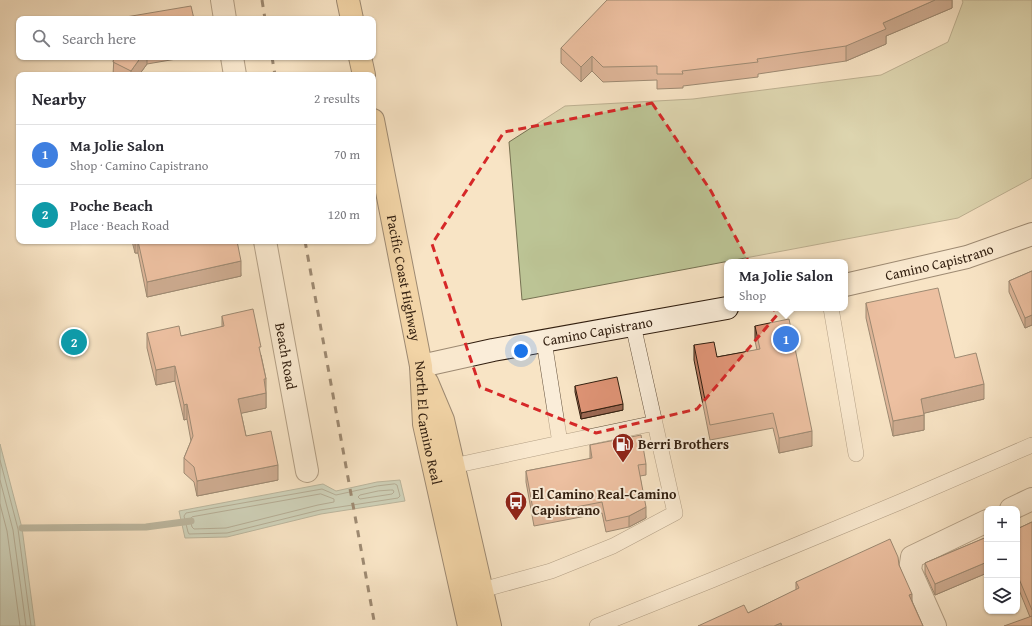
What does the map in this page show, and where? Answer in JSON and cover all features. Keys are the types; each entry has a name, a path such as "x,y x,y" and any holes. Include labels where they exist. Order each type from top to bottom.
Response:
{"main road":[{"path":"222,0 225,16"},
{"path":"348,0 351,16"},
{"path":"232,60 234,72"},
{"path":"361,60 363,72"},
{"name":"Pacific Coast Highway","path":"376,135 421,366"},
{"name":"Camino Capistrano","path":"848,284 967,257 1032,234"},
{"name":"Beach Road","path":"266,244 307,471"},
{"name":"Camino Capistrano","path":"421,366 493,350 724,309"},
{"name":"North El Camino Real","path":"421,366 443,420 490,626"},
{"name":"North El Camino Real","path":"421,366 424,424 469,626"},
{"path":"1017,506 1032,499"},
{"path":"935,626 910,570 912,557 984,522"}],"lane":[{"path":"832,311 856,454"},
{"path":"482,590 551,571 613,546 674,513 633,325"},
{"path":"544,341 560,443"},
{"path":"453,466 655,424"},
{"path":"597,626 893,505 1032,445"}],"highlighted area":[{"path":"652,103 711,191 777,315 697,409 596,433 480,387 432,244 504,132"}],"green space":[{"path":"962,0 1032,0 1032,178 958,218 740,259 724,259 724,262 522,300 509,142 565,106 693,99 881,75 948,42 963,2"}],"water":[{"path":"0,444 22,528 35,626 0,626"},
{"path":"400,480 405,501 321,514 227,537 185,538 179,511 323,484 336,491 377,482"}],"building":[{"path":"607,0 935,0 883,23 886,29 846,46 757,59 758,62 682,71 683,74 657,74 657,66 603,67 592,56 581,67 561,48"},
{"path":"191,6 193,16 132,16"},
{"path":"113,60 139,60 131,71 113,62"},
{"path":"139,244 238,244 241,261 147,282"},
{"path":"1032,271 1032,315 1025,318 1009,281"},
{"path":"938,288 955,358 976,353 984,384 921,399 924,415 893,421 866,303"},
{"path":"253,309 266,379 264,379 266,393 238,399 246,436 271,431 278,465 197,481 194,467 184,458 193,436 187,404 184,405 175,366 156,370 147,333 179,326 181,336 224,326 222,316"},
{"path":"789,319 812,431 779,438 773,413 710,425 694,345 714,342 717,357 760,349 755,326"},
{"path":"617,377 623,404 581,413 575,386"},
{"path":"641,435 646,464 638,465 646,507 629,516 606,521 602,502 534,515 526,471 592,458 590,445"},
{"path":"1032,522 1032,610 1020,581 1020,528"},
{"path":"984,538 984,563 935,584 925,563"},
{"path":"890,539 898,557 899,565 912,594 909,595 923,626 782,626 781,623 774,626 698,626 744,605 748,613 799,588 796,582"},
{"path":"1032,616 1032,626 1004,626"}],"waterway":[{"path":"22,528 146,527 191,521"}],"railway":[{"path":"262,0 265,16"},
{"path":"272,60 274,72"},
{"path":"306,244 375,626"}],"place":[{"name":"Ma Jolie Salon","path":"786,339"},
{"name":"Poche Beach","path":"74,342"},
{"name":"Berri Brothers","path":"623,464"},
{"name":"El Camino Real-Camino Capistrano","path":"516,522"}]}
